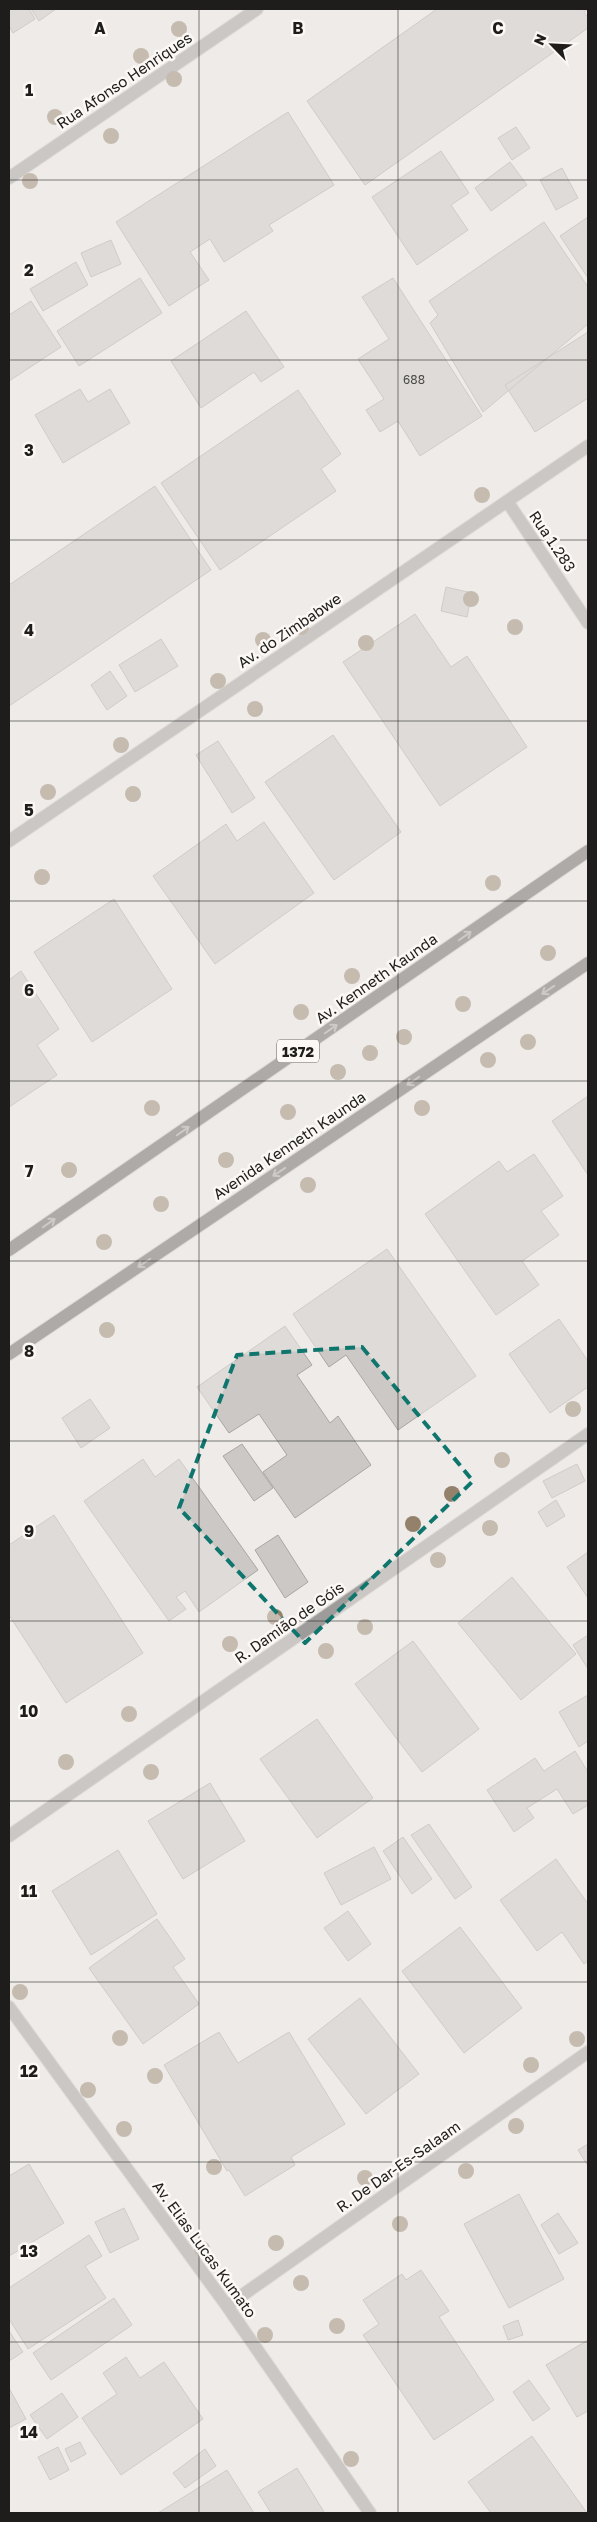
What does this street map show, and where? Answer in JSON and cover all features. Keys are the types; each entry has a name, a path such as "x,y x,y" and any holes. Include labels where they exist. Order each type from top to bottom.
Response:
{"main road":[{"name":"Av. Kenneth Kaunda","path":"9,1250 588,851"},
{"name":"Avenida Kenneth Kaunda","path":"9,1354 588,963"}],"street":[{"name":"Rua Afonso Henriques","path":"9,178 257,9"},
{"name":"Av. do Zimbabwe","path":"9,841 588,446"},
{"name":"Rua 1.283","path":"507,501 588,623"},
{"name":"R. Damião de Góis","path":"9,1836 588,1434"},
{"name":"Av. Elias Lucas Kumato","path":"9,2007 226,2306 370,2513"},
{"name":"R. De Dar-Es-Salaam","path":"226,2306 588,2052"}],"highlighted area":[{"path":"362,1347 473,1481 305,1643 179,1508 237,1355"}],"building":[{"path":"9,9 29,9 35,19 13,33 9,26"},
{"path":"31,9 56,9 39,21"},
{"path":"437,9 588,9 584,12 588,18 588,28 365,185 307,101"},
{"path":"288,112 334,185 269,225 273,231 224,262 210,239 190,252 209,280 169,306 116,222"},
{"path":"516,127 530,148 512,160 498,138"},
{"path":"441,151 469,193 451,205 468,230 417,265 372,197"},
{"path":"510,162 527,185 491,211 475,188"},
{"path":"562,168 578,198 556,210 540,180"},
{"path":"588,217 588,278 560,236"},
{"path":"544,222 588,287 588,324 483,412 430,323 438,315 429,301"},
{"path":"111,240 121,264 91,277 81,253"},
{"path":"76,262 88,285 43,311 30,289"},
{"path":"140,278 162,313 79,366 57,331"},
{"path":"393,278 482,416 420,456 398,421 380,432 366,410 384,399 358,359 389,339 362,297"},
{"path":"31,301 61,347 9,381 9,315"},
{"path":"246,311 284,367 261,382 254,372 201,408 171,361"},
{"path":"588,332 588,398 535,432 505,385"},
{"path":"80,389 88,402 110,389 130,423 63,463 35,415"},
{"path":"298,390 341,454 321,469 336,491 220,570 161,483"},
{"path":"155,486 211,570 9,706 9,585"},
{"path":"446,587 472,593 467,617 441,611"},
{"path":"415,614 451,667 467,656 527,747 440,806 343,662"},
{"path":"161,639 178,666 135,692 119,665"},
{"path":"110,671 127,696 107,710 91,685"},
{"path":"333,735 401,832 334,880 265,782"},
{"path":"218,741 255,798 232,813 196,755"},
{"path":"264,822 314,893 215,964 153,876 226,824 237,841"},
{"path":"114,899 172,989 92,1042 34,952"},
{"path":"21,971 59,1029 37,1045 57,1075 9,1107 9,980"},
{"path":"588,1096 588,1175 552,1121"},
{"path":"534,1154 563,1196 541,1211 559,1235 522,1261 539,1285 496,1315 425,1214 499,1161 507,1172"},
{"path":"387,1249 476,1376 398,1430 346,1355 329,1367 293,1314"},
{"path":"559,1319 588,1361 588,1387 550,1413 509,1354"},
{"path":"285,1326 312,1365 297,1375 330,1423 338,1416 371,1465 295,1518 263,1472 287,1455 259,1414 229,1433 197,1387"},
{"path":"90,1399 110,1428 81,1448 62,1418"},
{"path":"242,1444 273,1488 254,1501 223,1456"},
{"path":"143,1459 155,1477 179,1459 258,1570 199,1612 185,1591 176,1597 186,1609 169,1621 84,1501"},
{"path":"577,1464 585,1481 552,1498 543,1481"},
{"path":"556,1500 565,1516 547,1527 538,1512"},
{"path":"54,1515 143,1653 66,1703 9,1615 9,1545"},
{"path":"278,1535 308,1582 285,1598 255,1550"},
{"path":"588,1552 588,1598 567,1567"},
{"path":"512,1577 576,1654 521,1700 458,1623"},
{"path":"588,1635 588,1669 573,1645"},
{"path":"413,1641 479,1729 422,1772 355,1684"},
{"path":"588,1695 588,1741 579,1747 559,1712"},
{"path":"317,1719 373,1798 317,1838 260,1759"},
{"path":"575,1751 588,1772 588,1805 573,1814 557,1789 527,1808 534,1818 514,1832 487,1790 535,1758 544,1771"},
{"path":"210,1783 245,1841 183,1879 148,1821"},
{"path":"429,1824 472,1887 455,1899 411,1835"},
{"path":"403,1837 432,1879 412,1894 383,1851"},
{"path":"374,1847 391,1879 341,1905 324,1873"},
{"path":"118,1850 157,1914 91,1955 52,1891"},
{"path":"556,1859 588,1904 588,1961 584,1964 562,1932 537,1951 500,1900"},
{"path":"348,1911 371,1944 348,1961 324,1928"},
{"path":"157,1919 185,1959 173,1967 199,2004 143,2044 89,1968"},
{"path":"460,1927 522,2008 464,2053 402,1971"},
{"path":"360,1998 419,2074 366,2114 308,2039"},
{"path":"219,2032 238,2063 289,2032 345,2124 291,2157 295,2165 245,2196 229,2170 227,2171 164,2065"},
{"path":"588,2144 588,2166 578,2150"},
{"path":"29,2164 64,2223 9,2256 9,2176"},
{"path":"519,2194 564,2279 509,2308 464,2224"},
{"path":"124,2208 139,2239 110,2253 95,2222"},
{"path":"558,2213 578,2243 559,2254 541,2225"},
{"path":"89,2235 102,2256 85,2266 106,2298 28,2349 9,2319 9,2288"},
{"path":"421,2270 449,2311 439,2317 494,2400 434,2440 363,2335 379,2324 363,2300 402,2274 406,2280"},
{"path":"114,2298 132,2325 51,2380 33,2353"},
{"path":"518,2320 523,2335 508,2340 503,2326"},
{"path":"9,2331 23,2352 9,2361"},
{"path":"588,2340 588,2411 577,2417 546,2365"},
{"path":"126,2357 140,2378 164,2362 203,2419 121,2475 82,2418 117,2394 103,2373"},
{"path":"529,2380 550,2409 533,2421 513,2392"},
{"path":"9,2388 26,2419 9,2428"},
{"path":"62,2393 78,2417 47,2439 30,2415"},
{"path":"532,2436 587,2513 491,2513 468,2482"},
{"path":"80,2442 86,2454 71,2462 65,2449"},
{"path":"58,2447 69,2470 50,2480 38,2457"},
{"path":"205,2449 216,2466 185,2488 173,2473"},
{"path":"297,2468 324,2512 271,2513 258,2492"},
{"path":"227,2470 254,2513 158,2513"}]}
